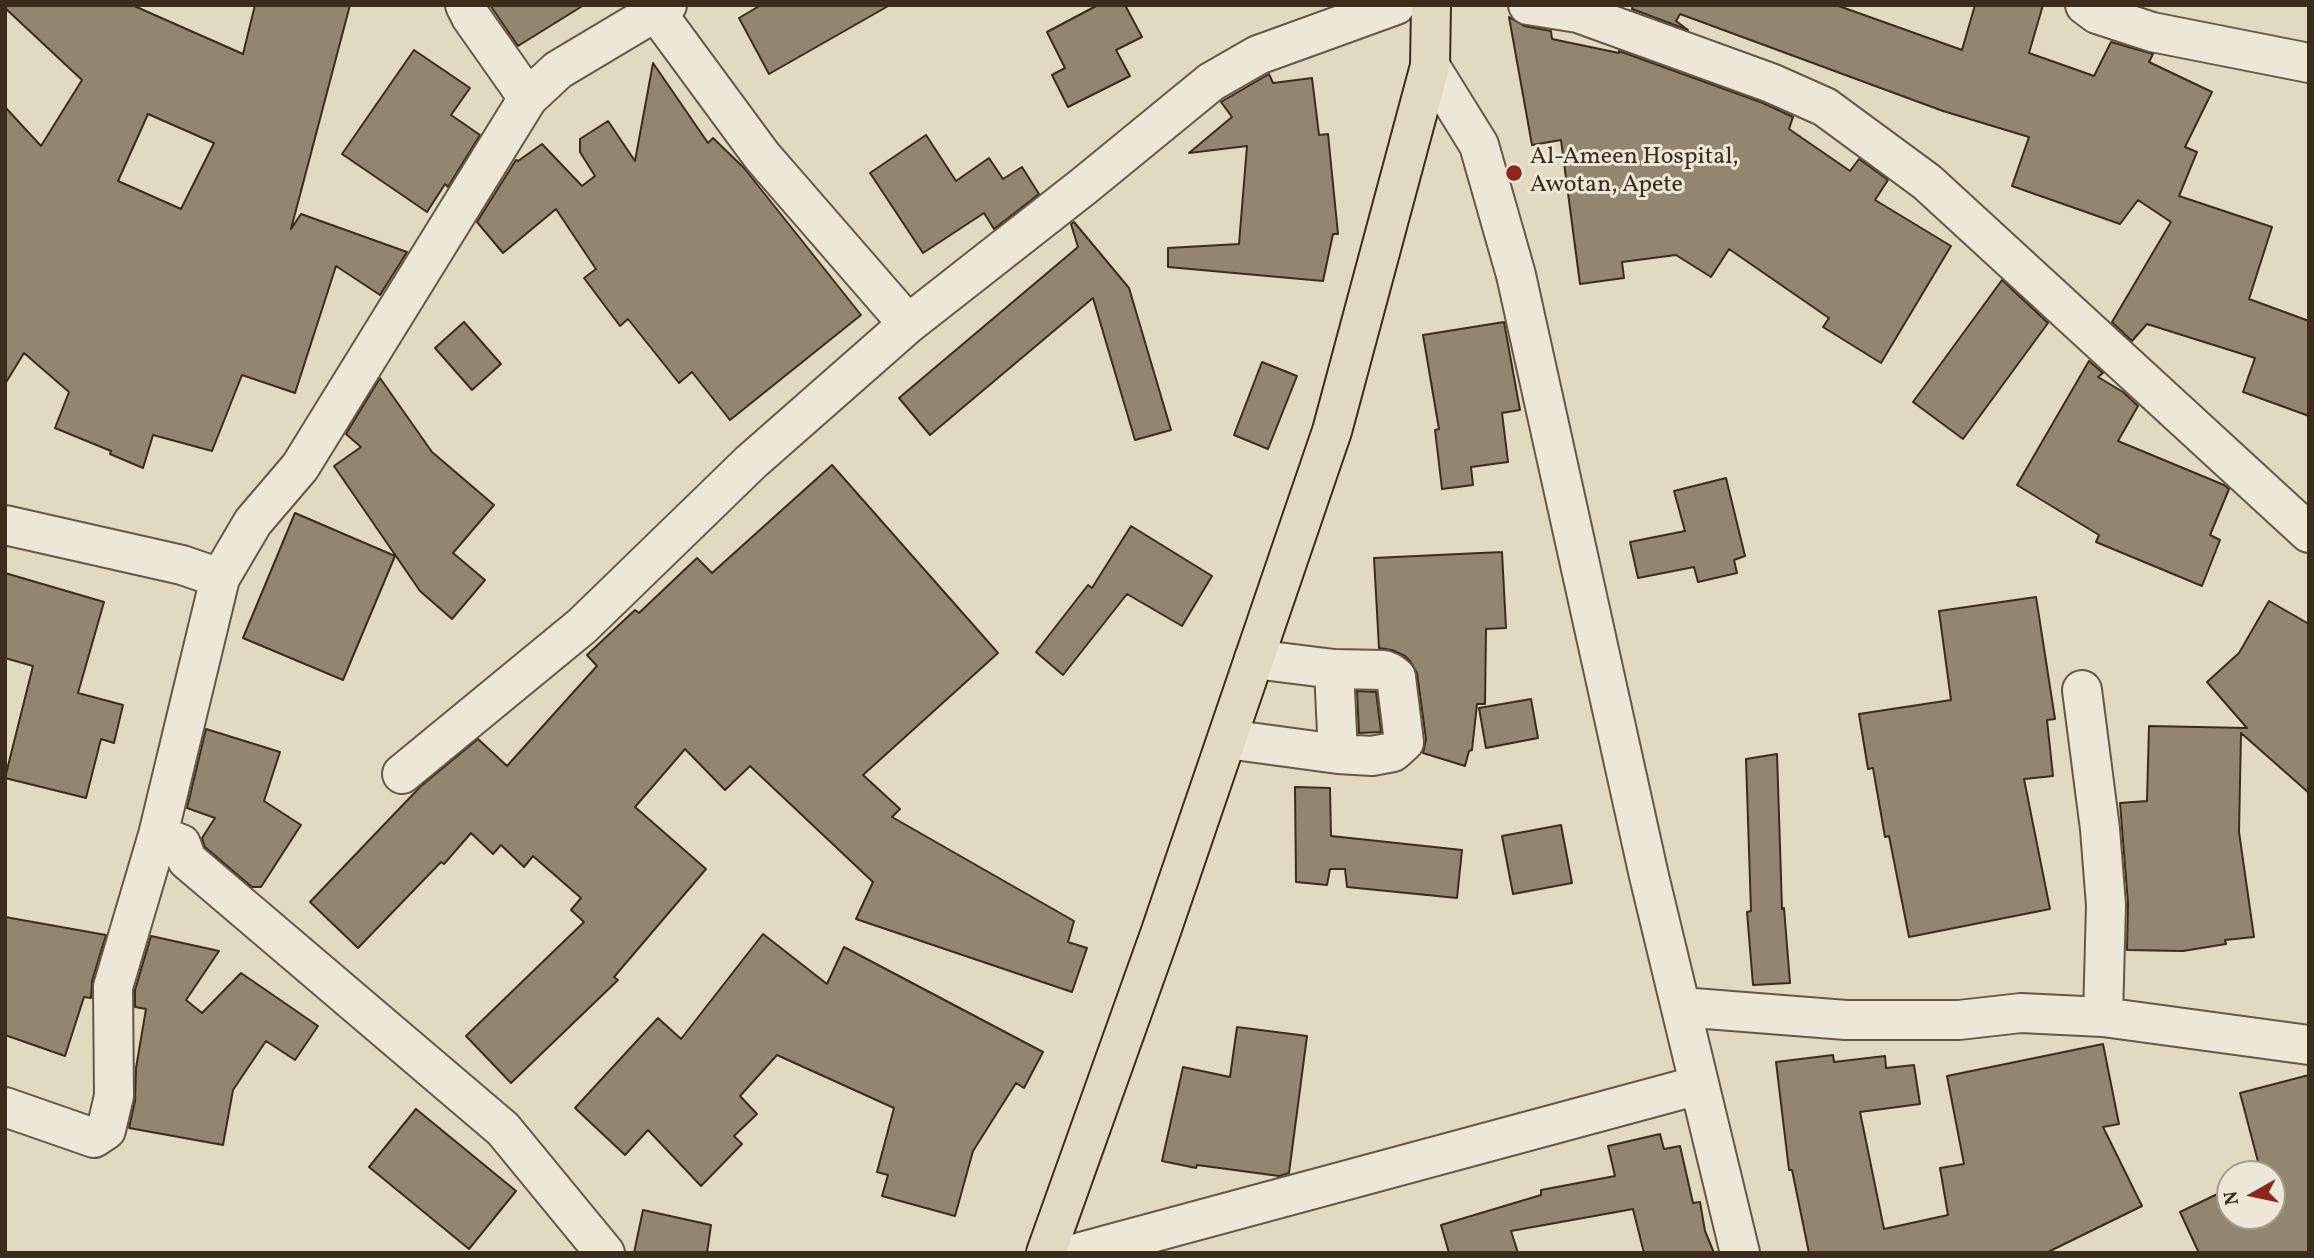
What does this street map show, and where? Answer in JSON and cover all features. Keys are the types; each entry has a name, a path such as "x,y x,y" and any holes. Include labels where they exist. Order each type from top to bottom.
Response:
{"main road":[{"path":"1046,1253 1160,934 1332,431 1430,66 1431,5"}],"street":[{"path":"465,5 528,98"},
{"path":"402,774 582,626 751,461 908,324 1211,82 1258,55 1396,5"},
{"path":"1528,5 1578,13 1771,83 1825,107 1927,182 2309,533"},
{"path":"2085,5 2097,14 2152,32 2309,64"},
{"path":"5,1107 94,1138 106,1130 114,1096 113,987 158,835 220,578 253,522 300,467 528,98 558,70 662,8 762,156 908,324"},
{"path":"1430,66 1479,145 1516,275 1649,876 1740,1253"},
{"path":"5,525 182,565 220,578"},
{"path":"1227,739 1338,754 1382,755 1393,752 1404,742 1396,677 1384,670 1334,669 1254,659"},
{"path":"1334,669 1338,754"},
{"path":"2082,690 2100,829 2106,905 2103,1017"},
{"path":"158,835 181,844 187,860 503,1129 605,1253"},
{"path":"1681,1007 1846,1020 1959,1020 2021,1013 2103,1017 2309,1045"},
{"path":"1077,1253 1699,1085"}],"building":[{"path":"5,5 132,5 243,54 255,5 350,5 291,229 301,214 407,252 380,295 336,266 295,393 242,375 212,451 153,435 143,468 110,454 111,451 55,428 69,392 24,353 5,384 5,107 41,146 82,80 5,8","holes":["148,114 214,143 181,209 118,181"]},
{"path":"490,5 584,5 518,46"},
{"path":"761,5 890,5 769,74 739,18"},
{"path":"1098,5 1125,5 1142,37 1116,50 1130,76 1068,107 1052,75 1065,68 1047,32"},
{"path":"1633,5 1836,5 1962,50 1975,5 2043,5 2029,53 2094,76 2111,42 2153,54 2149,62 2212,92 2185,147 2197,152 2179,196 2272,227 2249,299 2309,321 2309,416 2243,392 2255,358 2147,324 2132,341 2112,322 2171,222 2138,200 2120,224 2012,186 2029,137 1943,111 1680,14 1676,21 1688,30 1632,9"},
{"path":"1509,17 1524,26 1551,31 1552,39 1619,51 1763,103 1793,117 1789,129 1850,171 1859,159 1888,180 1875,200 1951,246 1881,363 1823,327 1829,318 1729,249 1711,277 1676,255 1622,262 1624,278 1580,284 1561,140 1532,145"},
{"path":"414,50 470,88 451,115 480,135 448,187 445,184 427,212 342,154"},
{"path":"653,63 708,143 713,138 744,168 861,315 730,420 692,372 679,383 628,319 620,326 584,278 596,269 556,209 503,253 477,222 516,160 542,144 582,186 595,176 580,152 580,139 608,121 635,161"},
{"path":"1269,74 1273,83 1312,78 1319,135 1328,134 1338,234 1333,234 1323,281 1168,267 1168,248 1239,244 1247,146 1189,153 1232,117 1221,102"},
{"path":"926,135 956,181 989,158 1003,179 1022,167 1039,194 994,229 984,213 923,253 870,173"},
{"path":"1074,222 1129,288 1171,430 1135,440 1093,298 930,435 899,398 1078,247 1071,224"},
{"path":"2002,280 2048,323 1963,439 1913,402"},
{"path":"464,322 501,364 472,390 435,348"},
{"path":"1504,322 1520,410 1502,413 1508,462 1471,467 1473,485 1442,489 1435,430 1439,429 1423,335"},
{"path":"2089,361 2103,373 2098,377 2123,392 2138,406 2118,441 2229,489 2210,535 2220,540 2202,586 2096,542 2099,535 2017,485"},
{"path":"1262,362 1297,376 1268,449 1234,435"},
{"path":"380,378 432,452 494,505 453,553 485,580 452,619 420,591 334,466 361,447 346,434"},
{"path":"832,465 998,653 863,775 900,809 892,817 1074,921 1068,942 1087,948 1072,992 856,919 873,882 750,766 725,790 685,749 635,807 706,869 614,977 618,980 511,1083 466,1036 584,922 571,910 581,898 533,856 524,867 501,845 493,854 471,833 444,864 441,862 358,948 310,902 421,786 478,739 507,766 597,666 587,655 635,610 639,613 697,558 712,573"},
{"path":"1726,478 1745,556 1734,560 1737,573 1698,582 1694,567 1638,578 1630,542 1685,531 1674,491"},
{"path":"295,513 395,556 343,680 243,638"},
{"path":"1131,526 1212,576 1182,626 1127,594 1063,675 1036,652 1088,585 1092,588"},
{"path":"1502,552 1506,628 1486,629 1485,704 1477,704 1472,750 1469,751 1465,766 1423,753 1426,739 1417,673 1405,656 1379,648 1374,558"},
{"path":"5,573 104,602 78,693 123,705 114,743 101,739 86,798 5,778 33,666 5,658"},
{"path":"2036,597 2055,719 2047,720 2053,776 2024,779 2050,909 1909,937 1889,836 1885,837 1873,768 1868,769 1859,714 1951,700 1939,611"},
{"path":"2269,601 2309,624 2309,793 2241,733 2239,832 2254,937 2225,940 2226,944 2183,951 2127,950 2128,903 2120,803 2147,801 2149,726 2247,728 2207,682 2239,653"},
{"path":"1357,691 1376,692 1381,732 1359,733"},
{"path":"1531,699 1538,738 1486,748 1479,708"},
{"path":"206,729 280,752 264,801 301,825 261,887 252,887 205,847 202,838 215,818 187,808"},
{"path":"1777,754 1782,909 1784,908 1790,983 1753,985 1747,912 1751,911 1746,759"},
{"path":"1295,787 1330,788 1331,836 1462,850 1457,898 1347,887 1345,869 1330,869 1327,885 1296,882"},
{"path":"1561,825 1572,883 1513,894 1502,836"},
{"path":"5,917 106,935 92,981 91,998 84,997 65,1056 5,1035"},
{"path":"763,934 827,984 844,947 1043,1052 1024,1088 1016,1083 973,1151 955,1216 882,1196 888,1175 877,1172 894,1108 777,1055 740,1096 757,1114 734,1136 742,1144 701,1186 648,1130 625,1155 575,1108 658,1018 681,1039"},
{"path":"151,936 219,951 186,1000 202,1013 241,973 318,1026 295,1060 266,1041 233,1090 223,1145 129,1128 135,1101 136,1068 146,1009 135,1007 135,990"},
{"path":"1237,1027 1307,1036 1289,1173 1279,1176 1197,1165 1196,1168 1162,1161 1183,1067 1230,1077"},
{"path":"2103,1044 2119,1124 2103,1127 2142,1206 2046,1253 1809,1253 1792,1170 1789,1170 1776,1062 1833,1055 1834,1062 1885,1056 1886,1068 1914,1065 1920,1104 1860,1112 1884,1229 1948,1215 1940,1168 1964,1164 1947,1076"},
{"path":"2309,1075 2309,1253 2199,1253 2180,1212 2216,1195 2216,1230 2286,1230 2286,1160 2258,1160 2240,1093"},
{"path":"416,1109 516,1191 469,1249 369,1167"},
{"path":"1660,1134 1664,1149 1680,1146 1693,1203 1700,1202 1705,1231 1714,1253 1644,1253 1633,1209 1511,1231 1518,1253 1449,1253 1441,1225 1541,1195 1541,1190 1615,1176 1608,1146"},
{"path":"643,1210 711,1225 707,1253 634,1253"}],"place":[{"name":"Al-Ameen Hospital, Awotan, Apete","path":"1514,173"}]}
